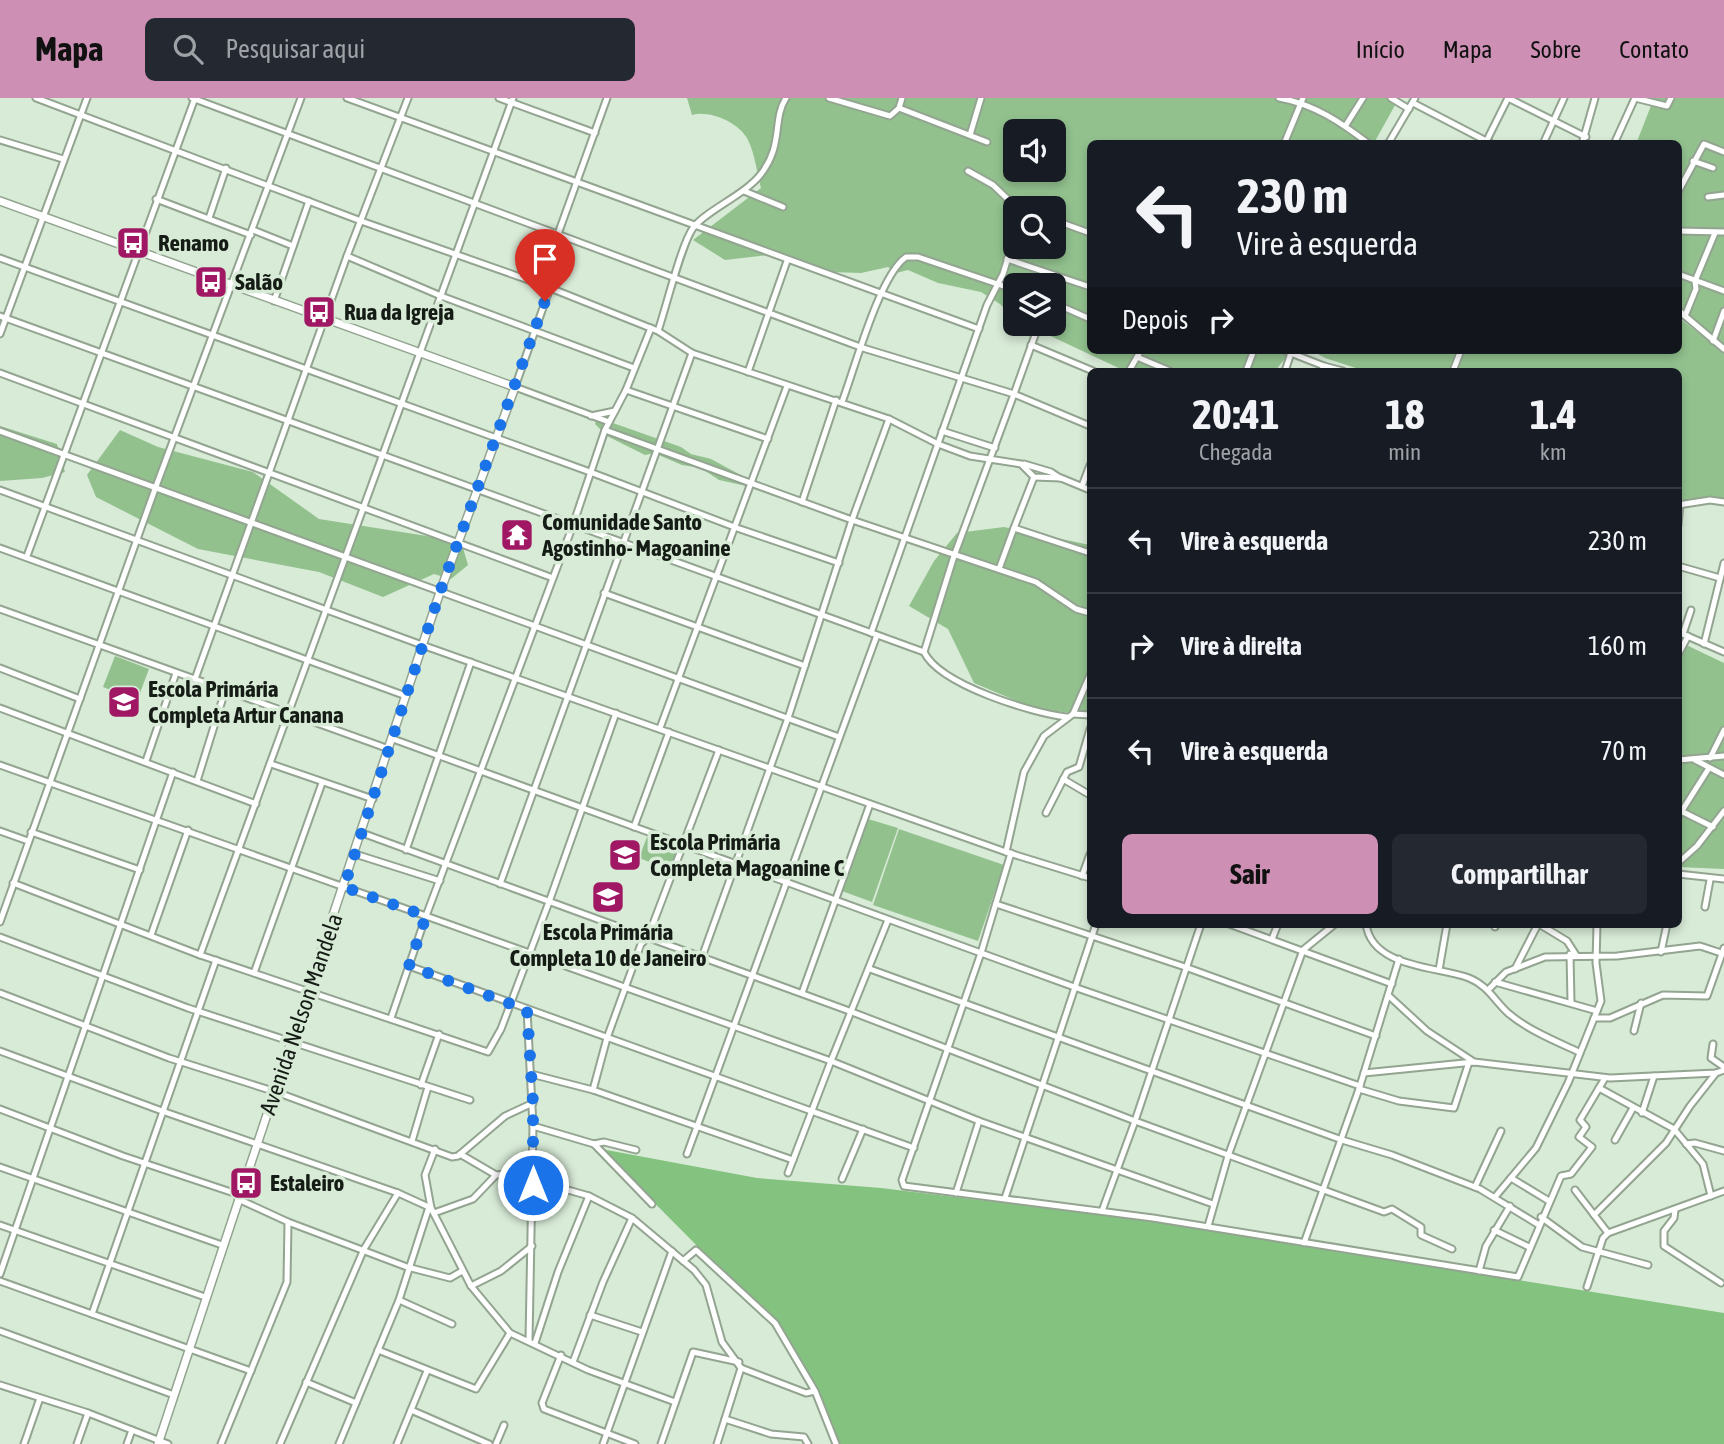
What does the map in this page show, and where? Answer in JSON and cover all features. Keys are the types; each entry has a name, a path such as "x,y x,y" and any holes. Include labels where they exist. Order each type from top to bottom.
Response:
{"street":[{"path":"36,98 361,221 540,284 658,331 692,353 889,419 938,444 991,460 1042,468 1087,488"},
{"path":"0,334 3,317 87,98"},
{"path":"27,556 62,453 194,98 863,348 1014,394 1087,425"},
{"path":"0,922 155,489 301,98"},
{"path":"346,98 979,330"},
{"path":"195,679 305,370 408,98"},
{"path":"499,98 512,100 596,133"},
{"path":"540,284 607,98"},
{"path":"658,331 694,227 744,191 762,173 773,155 780,122 779,109 786,98"},
{"path":"829,98 890,116 900,108 902,98"},
{"path":"970,135 981,98"},
{"path":"1279,98 1302,100 1346,125 1365,140"},
{"path":"1346,125 1363,98"},
{"path":"1391,98 1412,103 1482,140"},
{"path":"1489,140 1508,98 1586,137"},
{"path":"1545,140 1564,98"},
{"path":"1584,140 1595,98"},
{"path":"1616,140 1635,98 1667,106 1671,98"},
{"path":"200,955 512,100"},
{"path":"1286,140 1302,100"},
{"path":"1390,140 1412,103"},
{"path":"900,108 987,142"},
{"path":"0,140 63,159"},
{"path":"1682,178 1704,144 1724,152"},
{"path":"1693,161 1713,168"},
{"path":"209,218 226,168"},
{"path":"968,171 993,185 1004,196"},
{"path":"744,191 783,207"},
{"path":"1708,197 1724,195"},
{"path":"156,199 293,246"},
{"path":"0,201 609,422"},
{"path":"274,302 309,201"},
{"path":"1066,224 1087,232"},
{"path":"1682,231 1724,232"},
{"path":"1685,316 1696,289 1695,281 1715,233"},
{"path":"347,256 442,296 634,368"},
{"path":"802,502 839,401 894,268 906,257 918,257 1003,287"},
{"path":"0,258 839,563"},
{"path":"687,1154 839,737 942,432 1007,259 1087,286"},
{"path":"748,372 787,261"},
{"path":"1682,276 1724,291"},
{"path":"515,387 550,288"},
{"path":"1066,308 1087,318"},
{"path":"1713,341 1724,311"},
{"path":"1682,313 1724,349"},
{"path":"3,317 924,652 930,662 991,696 1040,714 1087,715"},
{"path":"391,1018 426,916 573,525 605,430 626,390 651,328"},
{"path":"924,652 954,556 1035,336"},
{"path":"1031,345 1087,368"},
{"path":"500,884 604,593 644,492 692,353"},
{"path":"1294,354 1323,368"},
{"path":"1131,368 1137,356 1163,368"},
{"path":"0,373 553,578"},
{"path":"660,728 737,528 787,386"},
{"name":"Avenida Nelson Mandela","path":"159,1442 222,1245 362,834 422,645 476,489 515,387"},
{"path":"626,390 768,439"},
{"path":"591,416 615,411"},
{"path":"702,957 788,718 852,520 889,419"},
{"path":"605,430 904,539 1036,582 1076,609 1087,612"},
{"path":"0,431 839,737"},
{"path":"942,432 995,449"},
{"path":"1021,464 1034,477 1061,478"},
{"path":"1082,486 1087,473"},
{"path":"999,569 1034,477"},
{"path":"0,490 770,769 1009,853 1087,877"},
{"path":"1682,505 1710,500 1724,502"},
{"path":"1014,528 1087,553"},
{"path":"0,548 406,696"},
{"path":"1704,643 1724,563"},
{"path":"1682,567 1720,578"},
{"path":"604,593 805,666"},
{"path":"0,609 389,749"},
{"path":"1691,610 1683,634 1724,652"},
{"path":"406,850 471,662"},
{"path":"0,668 80,699"},
{"path":"146,761 177,673"},
{"path":"1087,682 1070,716 1044,736 1024,772 1009,853 996,904 902,1180 904,1186 1208,1226 1519,1277 1541,1217 1561,1176 1571,1174 1592,1146 1579,1138 1586,1127 1579,1121 1605,1078"},
{"path":"197,781 225,691"},
{"path":"0,708 68,731 256,804"},
{"path":"13,883 200,955 488,1052 549,902 616,713"},
{"path":"1710,758 1724,730"},
{"path":"634,827 669,732"},
{"path":"393,739 888,920 1399,1101 1454,1108 1471,1062"},
{"path":"1046,813 1067,772 1079,766 1087,739"},
{"path":"593,1090 625,987 685,845 719,750"},
{"path":"1682,760 1724,756"},
{"path":"1695,760 1724,775"},
{"path":"271,764 373,799"},
{"path":"0,765 831,1061 1115,1172 1213,1204"},
{"path":"1682,811 1709,768"},
{"path":"0,1273 173,772"},
{"path":"1063,779 1087,793"},
{"path":"254,973 322,783"},
{"path":"802,993 870,804"},
{"path":"1682,859 1713,827 1724,811"},
{"path":"1682,815 1713,827"},
{"path":"151,935 188,830"},
{"path":"0,831 28,841"},
{"path":"31,832 140,870"},
{"path":"362,834 802,993 947,1051 1228,1156 1384,1212 1392,1209 1421,1227 1421,1235 1452,1250"},
{"path":"355,853 440,881"},
{"path":"1082,876 1087,862"},
{"path":"1682,875 1710,880 1724,879"},
{"path":"1705,907 1710,880"},
{"path":"996,904 1376,1035"},
{"path":"788,1173 888,920"},
{"path":"1005,1198 1095,928"},
{"path":"1102,1211 1171,1019 1200,928"},
{"path":"1240,928 1392,984"},
{"path":"1272,939 1276,928"},
{"path":"1208,1226 1228,1156 1303,950 1330,928"},
{"path":"1366,928 1367,934 1378,949 1399,959 1475,980 1510,1014 1578,1052"},
{"path":"1439,970 1446,928"},
{"path":"1515,969 1536,928"},
{"path":"1544,928 1567,942 1573,954 1571,1002"},
{"path":"1495,1196 1536,1148 1572,1074 1578,1052 1597,1011 1602,992 1596,956 1597,928"},
{"path":"1661,952 1666,928"},
{"path":"0,937 188,1008 470,1100"},
{"path":"1488,990 1494,982 1515,969 1545,957 1661,952 1703,946 1723,952 1707,996 1663,995 1610,1018 1594,1018"},
{"path":"1304,1242 1342,1140 1399,959"},
{"path":"92,1314 216,960"},
{"path":"409,966 914,1148"},
{"path":"870,969 1475,1187 1495,1196 1539,1225"},
{"path":"1494,982 1538,997 1571,1002 1597,1011"},
{"path":"0,993 180,1061 276,1092 452,1157 460,1154 505,1116 533,1103"},
{"path":"1389,996 1427,1031 1471,1062"},
{"path":"1634,1031 1641,1003"},
{"path":"527,1010 533,1103 532,1342"},
{"path":"412,1141 439,1034"},
{"path":"1594,1215 1666,1143 1716,1073 1724,1068 1711,1058 1713,1044"},
{"path":"0,1051 398,1193 431,1209 473,1199 496,1175"},
{"path":"1364,1073 1471,1062 1605,1078 1716,1073"},
{"path":"531,1074 593,1090 793,1160"},
{"path":"1642,1113 1654,1076"},
{"path":"1600,1088 1674,1129 1703,1164 1711,1196"},
{"path":"1615,1140 1633,1108"},
{"path":"0,1109 239,1197 288,1222 407,1267 450,1278 462,1271"},
{"path":"956,1193 979,1121"},
{"path":"533,1126 594,1144 604,1142 636,1150"},
{"path":"842,1179 863,1129"},
{"path":"1475,1187 1501,1131"},
{"path":"1686,1144 1695,1143 1724,1151"},
{"path":"594,1144 652,1204"},
{"path":"435,1149 425,1175 431,1209 471,1286 510,1333 573,1362 675,1402"},
{"path":"460,1154 496,1175 533,1171"},
{"path":"0,1167 222,1245"},
{"path":"1511,1178 1549,1201"},
{"path":"533,1180 589,1196 632,1218 672,1251 706,1284 722,1342 740,1365"},
{"path":"1575,1190 1608,1233"},
{"path":"1587,1287 1603,1238 1608,1233 1724,1191"},
{"path":"280,1444 364,1249 398,1193"},
{"path":"532,1342 589,1196"},
{"path":"1479,1270 1486,1246 1510,1206"},
{"path":"339,1444 399,1300 407,1267 431,1209"},
{"path":"1675,1210 1674,1218 1663,1236 1667,1251 1704,1269 1721,1283"},
{"path":"1541,1217 1575,1244 1598,1253 1648,1265"},
{"path":"573,1362 632,1218"},
{"path":"221,1444 287,1282 288,1222"},
{"path":"0,1225 205,1297"},
{"path":"1494,1230 1529,1247"},
{"path":"471,1286 497,1273 532,1246"},
{"path":"683,1261 696,1250 764,1310 792,1349 815,1391 836,1444"},
{"path":"603,1444 672,1251"},
{"path":"0,1281 251,1371"},
{"path":"399,1300 452,1324"},
{"path":"590,1315 642,1332"},
{"path":"0,1331 174,1395"},
{"path":"378,1350 476,1389 510,1333"},
{"path":"661,1444 692,1352 740,1365 806,1393 815,1391"},
{"path":"561,1355 542,1403 544,1409 635,1444"},
{"path":"717,1444 740,1365"},
{"path":"397,1444 427,1371"},
{"path":"306,1382 356,1403"},
{"path":"0,1385 88,1413 168,1444"},
{"path":"24,1444 40,1398"},
{"path":"411,1410 489,1444"},
{"path":"77,1444 88,1413"},
{"path":"725,1419 771,1434 803,1437 808,1444"},
{"path":"496,1444 504,1425"},
{"path":"127,1444 132,1430"}],"green space":[{"path":"687,98 1399,98 1376,140 1087,140 1087,353 1051,336 1066,336 1066,273 1003,273 1003,307 981,292 938,283 908,270 896,273 888,267 861,273 830,272 769,255 725,260 693,240 761,188 752,151 744,134 731,123 707,114 692,115"},
{"path":"1654,98 1724,98 1724,344 1682,311 1682,140 1638,140"},
{"path":"1682,320 1724,353 1724,499 1682,503 1682,368 1356,368 1318,354 1682,354"},
{"path":"1089,354 1289,354 1277,368 1119,368"},
{"path":"601,410 612,411 613,423 681,447 691,454 711,459 748,479 751,487 719,480 701,468 682,465 654,453 645,455 607,436 595,424"},
{"path":"0,426 57,444 65,472 42,478 0,481"},
{"path":"120,430 158,447 253,472 319,519 433,537 463,548 468,565 451,579 434,574 383,597 319,572 198,549 96,497 87,475"},
{"path":"1004,527 1087,544 1087,714 1038,710 974,683 948,629 909,606 934,561 957,533"},
{"path":"1682,643 1724,663 1724,869 1682,867"},
{"path":"115,656 149,669 137,701 103,687"},
{"path":"868,819 898,828 872,902 842,891"},
{"path":"899,829 1004,865 978,941 873,905"},
{"path":"647,837 678,848 670,870 639,858"},
{"path":"601,1149 757,1178 881,1188 1142,1220 1724,1313 1724,1444 840,1444 818,1389 785,1333 765,1308 718,1267"}],"place":[{"name":"Renamo","path":"133,243"},
{"name":"Salão","path":"211,282"},
{"name":"Rua da Igreja","path":"319,312"},
{"name":"Comunidade Santo Agostinho- Magoanine","path":"517,535"},
{"name":"Escola Primária Completa Artur Canana","path":"124,702"},
{"name":"Escola Primária Completa Magoanine C","path":"625,855"},
{"name":"Escola Primária Completa 10 de Janeiro","path":"608,897"},
{"name":"Estaleiro","path":"246,1183"}],"route":[{"path":"533,1185 533,1103 527,1010 409,966 426,916 344,887 440,592 545,301"}]}
